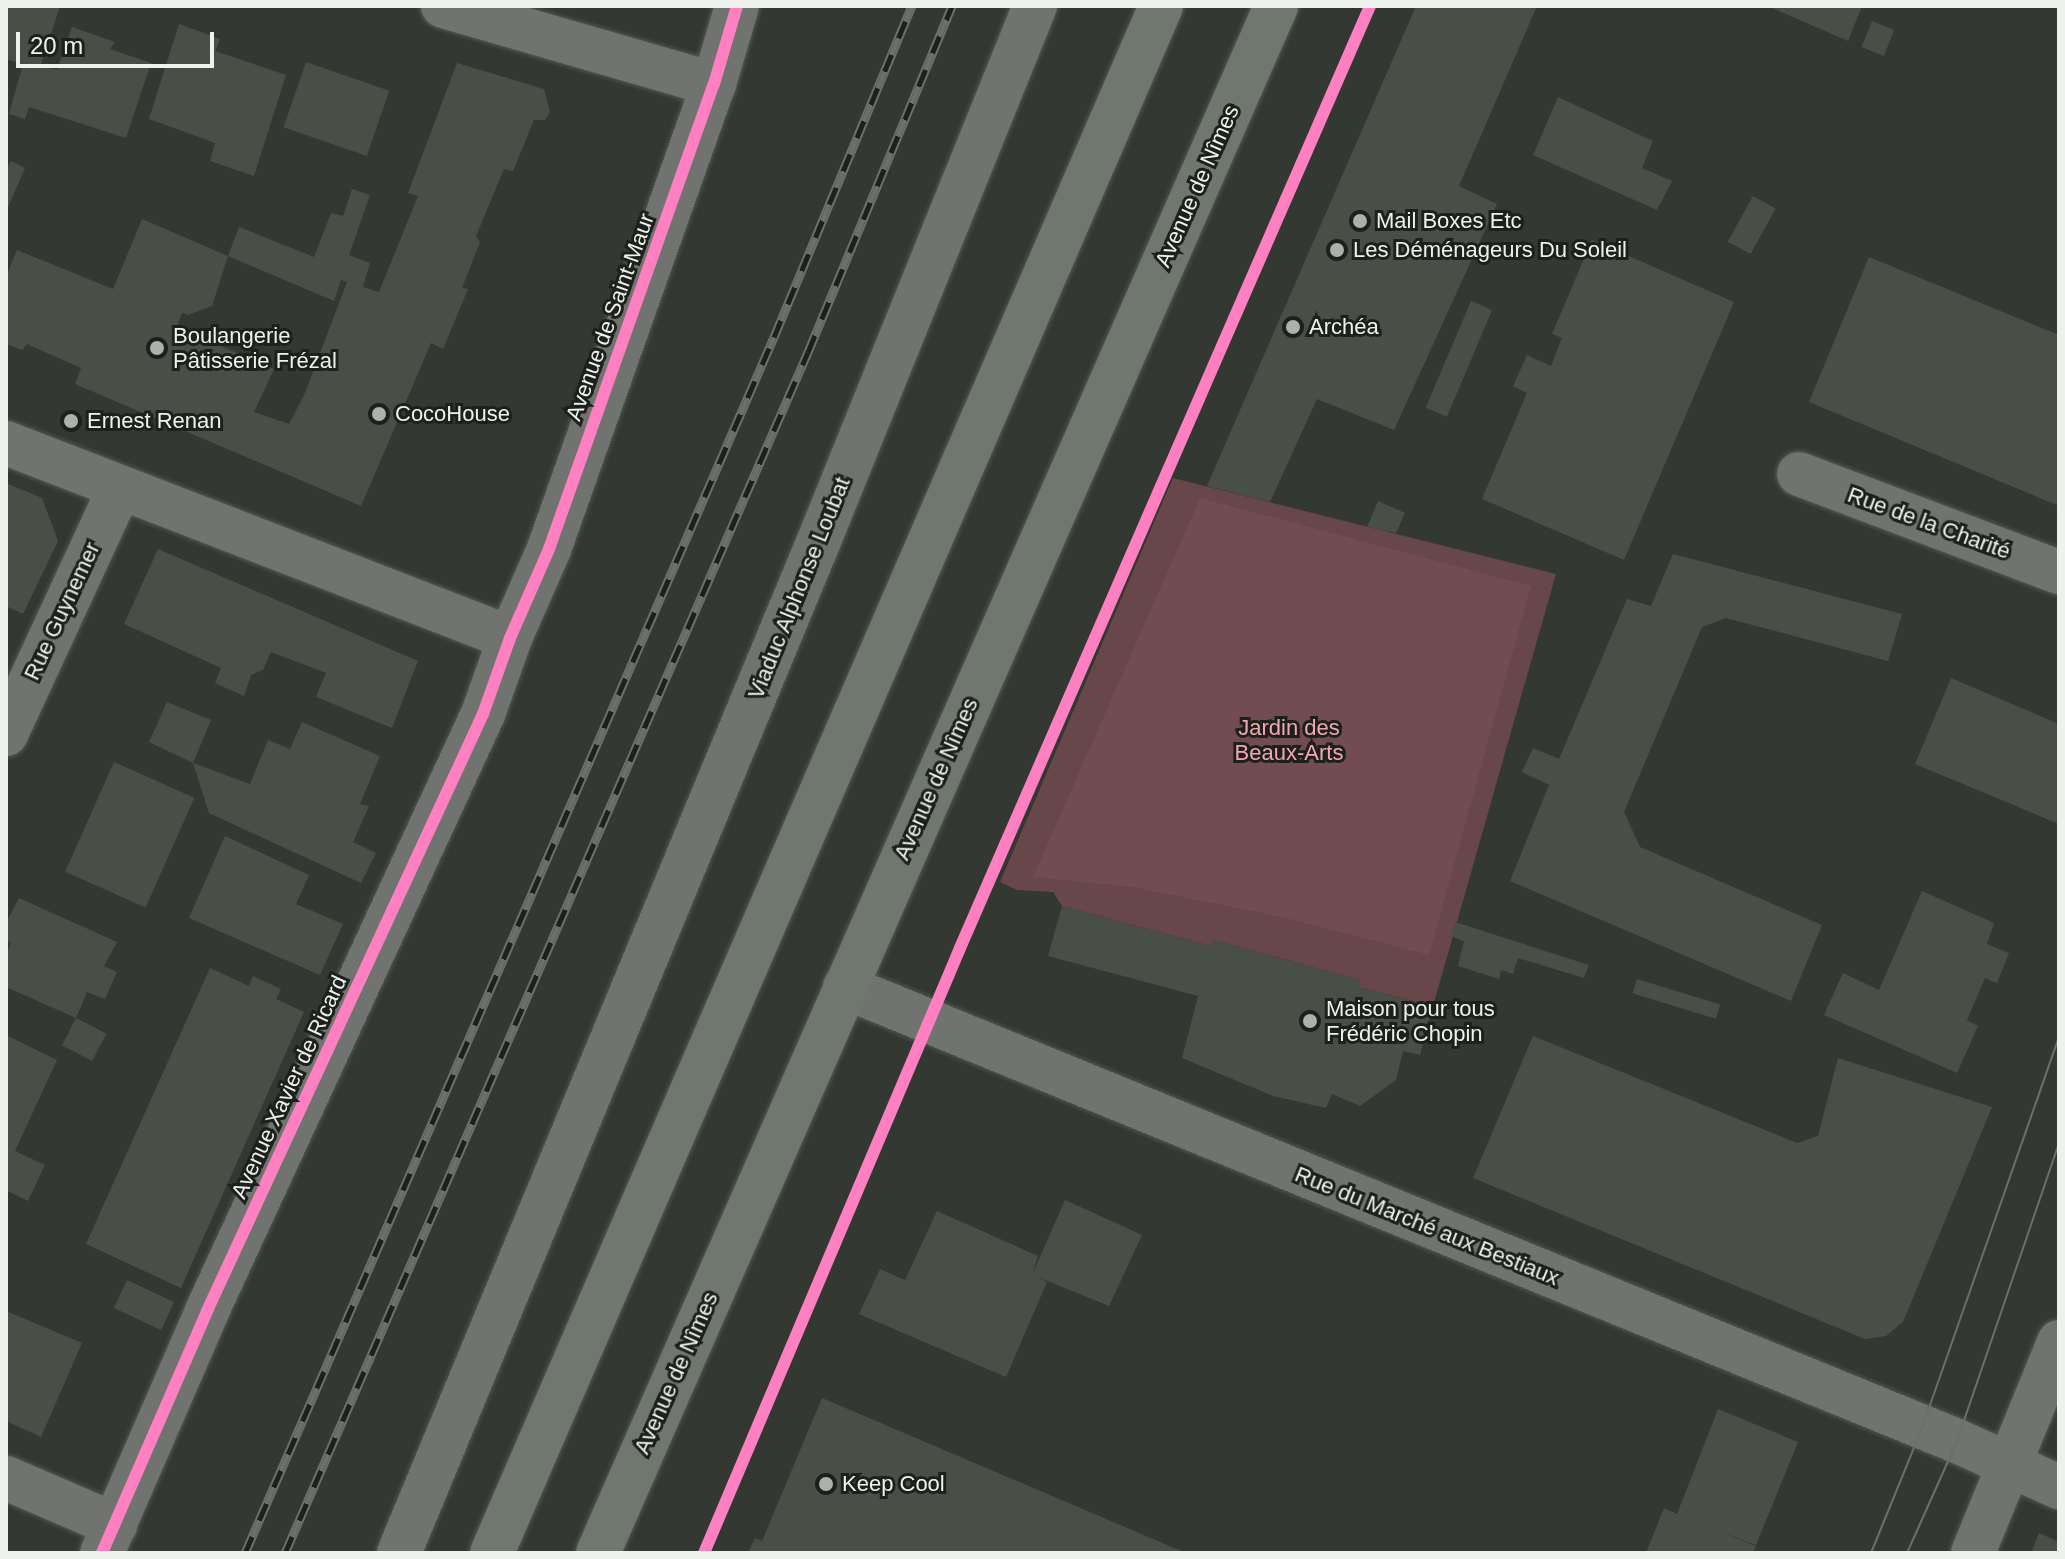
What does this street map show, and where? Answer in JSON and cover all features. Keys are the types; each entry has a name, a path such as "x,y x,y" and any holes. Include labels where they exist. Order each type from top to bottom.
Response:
{"main road":[{"path":"492,1553 1161,6"},
{"name":"Avenue de Nîmes","path":"598,1553 1276,6"}],"street":[{"path":"443,6 714,84"},
{"name":"Avenue de Saint-Maur","path":"510,638 549,549 714,84 737,6"},
{"name":"Viaduc Alphonse Loubat","path":"399,1553 816,548 1035,6"},
{"path":"6,443 510,638"},
{"name":"Rue de la Charité","path":"1799,474 2059,572"},
{"name":"Rue Guynemer","path":"6,734 119,489"},
{"name":"Avenue Xavier de Ricard","path":"109,1539 207,1311 483,714 510,638"},
{"name":"Rue du Marché aux Bestiaux","path":"845,987 1957,1441 2059,1487"},
{"path":"1973,1553 2059,1342"},
{"path":"6,1478 109,1539"}],"green space":[{"name":"Jardin des Beaux-Arts","path":"1173,478 1556,574 1433,1006 1358,987 1360,980 1214,940 1211,946 1062,906 1053,892 1017,890 1000,882"},
{"name":"Jardin des Beaux-Arts","path":"1200,498 1531,586 1429,955 1278,916 1132,887 1033,877"}],"building":[{"path":"6,6 60,6 41,65 57,70 72,27 115,42 110,49 151,63 126,138 29,107 25,119 9,114 23,64 6,59"},
{"path":"1416,6 1537,6 1459,186 1497,204 1394,430 1317,399 1270,502 1207,486"},
{"path":"1768,6 1862,6 1848,41"},
{"path":"1872,21 1894,30 1884,56 1862,47"},
{"path":"179,24 220,39 215,51 286,75 254,176 210,161 215,143 149,119"},
{"path":"306,62 389,91 367,156 284,127"},
{"path":"457,63 544,89 550,112 545,120 534,120 513,171 504,169 476,236 480,242 462,288 468,289 443,349 431,343 361,506 75,384 81,368 27,344 22,350 6,344 6,277 17,250 113,289 142,219 228,256 239,227 314,257 331,213 343,216 352,189 370,195 349,255 370,263 363,287 379,292 418,196 408,193","holes":["228,256 334,301 341,280 347,282 305,393 289,424 254,412 274,369 177,327 182,313 188,315 212,306"]},
{"path":"1558,97 1653,141 1642,168 1672,181 1657,210 1533,155"},
{"path":"11,161 25,168 6,212 6,171"},
{"path":"1753,196 1776,209 1751,254 1728,241"},
{"path":"1592,240 1734,302 1624,560 1482,499 1527,393 1513,386 1527,355 1551,366 1562,338 1552,334"},
{"path":"1869,257 2059,335 2059,506 1809,402"},
{"path":"1471,301 1492,310 1447,417 1426,408"},
{"path":"6,483 42,498 58,541 23,614 6,606"},
{"path":"1378,501 1405,513 1396,533 1367,527"},
{"path":"158,549 418,661 392,728 316,697 326,673 271,652 263,670 251,675 244,696 215,683 221,668 124,624"},
{"path":"1673,554 1902,614 1888,661 1726,618 1702,627 1624,812 1640,847 1822,925 1791,1001 1510,881 1549,785 1522,772 1533,748 1559,759 1627,599 1651,606"},
{"path":"1951,678 2059,724 2059,824 1915,764"},
{"path":"167,702 211,720 193,763 149,742"},
{"path":"302,722 380,756 360,804 369,806 353,842 376,853 361,883 209,813 193,763 250,784 268,740 290,749"},
{"path":"114,762 194,798 146,907 65,872"},
{"path":"225,836 309,875 296,904 343,924 320,975 189,918"},
{"path":"1922,891 1994,923 1987,944 2009,953 1997,983 1985,978 1967,1020 1978,1026 1957,1073 1824,1015 1843,973 1879,990"},
{"path":"19,898 117,942 104,966 117,972 105,999 87,992 76,1018 6,987 6,955 11,943 6,940 6,923"},
{"name":"Maison pour tous Frédéric Chopin","path":"1062,906 1211,946 1214,940 1360,980 1358,987 1433,1006 1420,1055 1403,1051 1396,1080 1360,1106 1332,1094 1326,1108 1273,1096 1182,1058 1198,996 1048,956"},
{"path":"1455,922 1589,965 1584,978 1518,958 1513,974 1501,970 1499,979 1458,966 1464,941 1451,936"},
{"path":"210,968 249,986 253,976 281,989 276,999 304,1012 181,1288 86,1244"},
{"path":"1637,979 1720,1004 1716,1019 1633,993"},
{"path":"76,1018 106,1033 92,1061 62,1046"},
{"path":"6,1035 57,1060 15,1151 45,1165 28,1201 6,1190"},
{"path":"1533,1036 1797,1143 1818,1136 1838,1058 1992,1107 1903,1322 1886,1336 1865,1339 1473,1178"},
{"path":"1065,1200 1142,1235 1109,1306 1038,1277 1047,1282 1006,1377 859,1314 880,1269 905,1280 937,1211 1038,1256 1032,1275"},
{"path":"127,1280 174,1302 161,1330 114,1308"},
{"path":"6,1311 82,1343 41,1437 6,1421"},
{"path":"822,1398 1186,1553 748,1553 755,1538 762,1541"},
{"path":"1718,1409 1798,1442 1756,1545 1716,1530 1756,1546 1753,1553 1646,1553 1664,1508 1677,1514"},
{"path":"2039,1533 2059,1542 2059,1553 2031,1553"}],"tram line":[{"path":"1871,1553 1922,1428 2059,1036"},
{"path":"1907,1553 1957,1441 2059,1143"}],"railway":[{"path":"245,1553 774,337 912,6"},
{"path":"285,1553 808,352 952,6"}],"cycle path":[{"path":"102,1553 207,1311 483,714 510,638 549,549 714,84 737,6"},
{"path":"704,1553 960,948 1370,6"}],"place":[{"name":"Mail Boxes Etc","path":"1360,221"},
{"name":"Les Déménageurs Du Soleil","path":"1337,250"},
{"name":"Archéa","path":"1293,327"},
{"name":"Boulangerie Pâtisserie Frézal","path":"157,348"},
{"name":"CocoHouse","path":"379,414"},
{"name":"Ernest Renan","path":"71,421"},
{"name":"Maison pour tous Frédéric Chopin","path":"1310,1021"},
{"name":"Keep Cool","path":"826,1484"}]}
